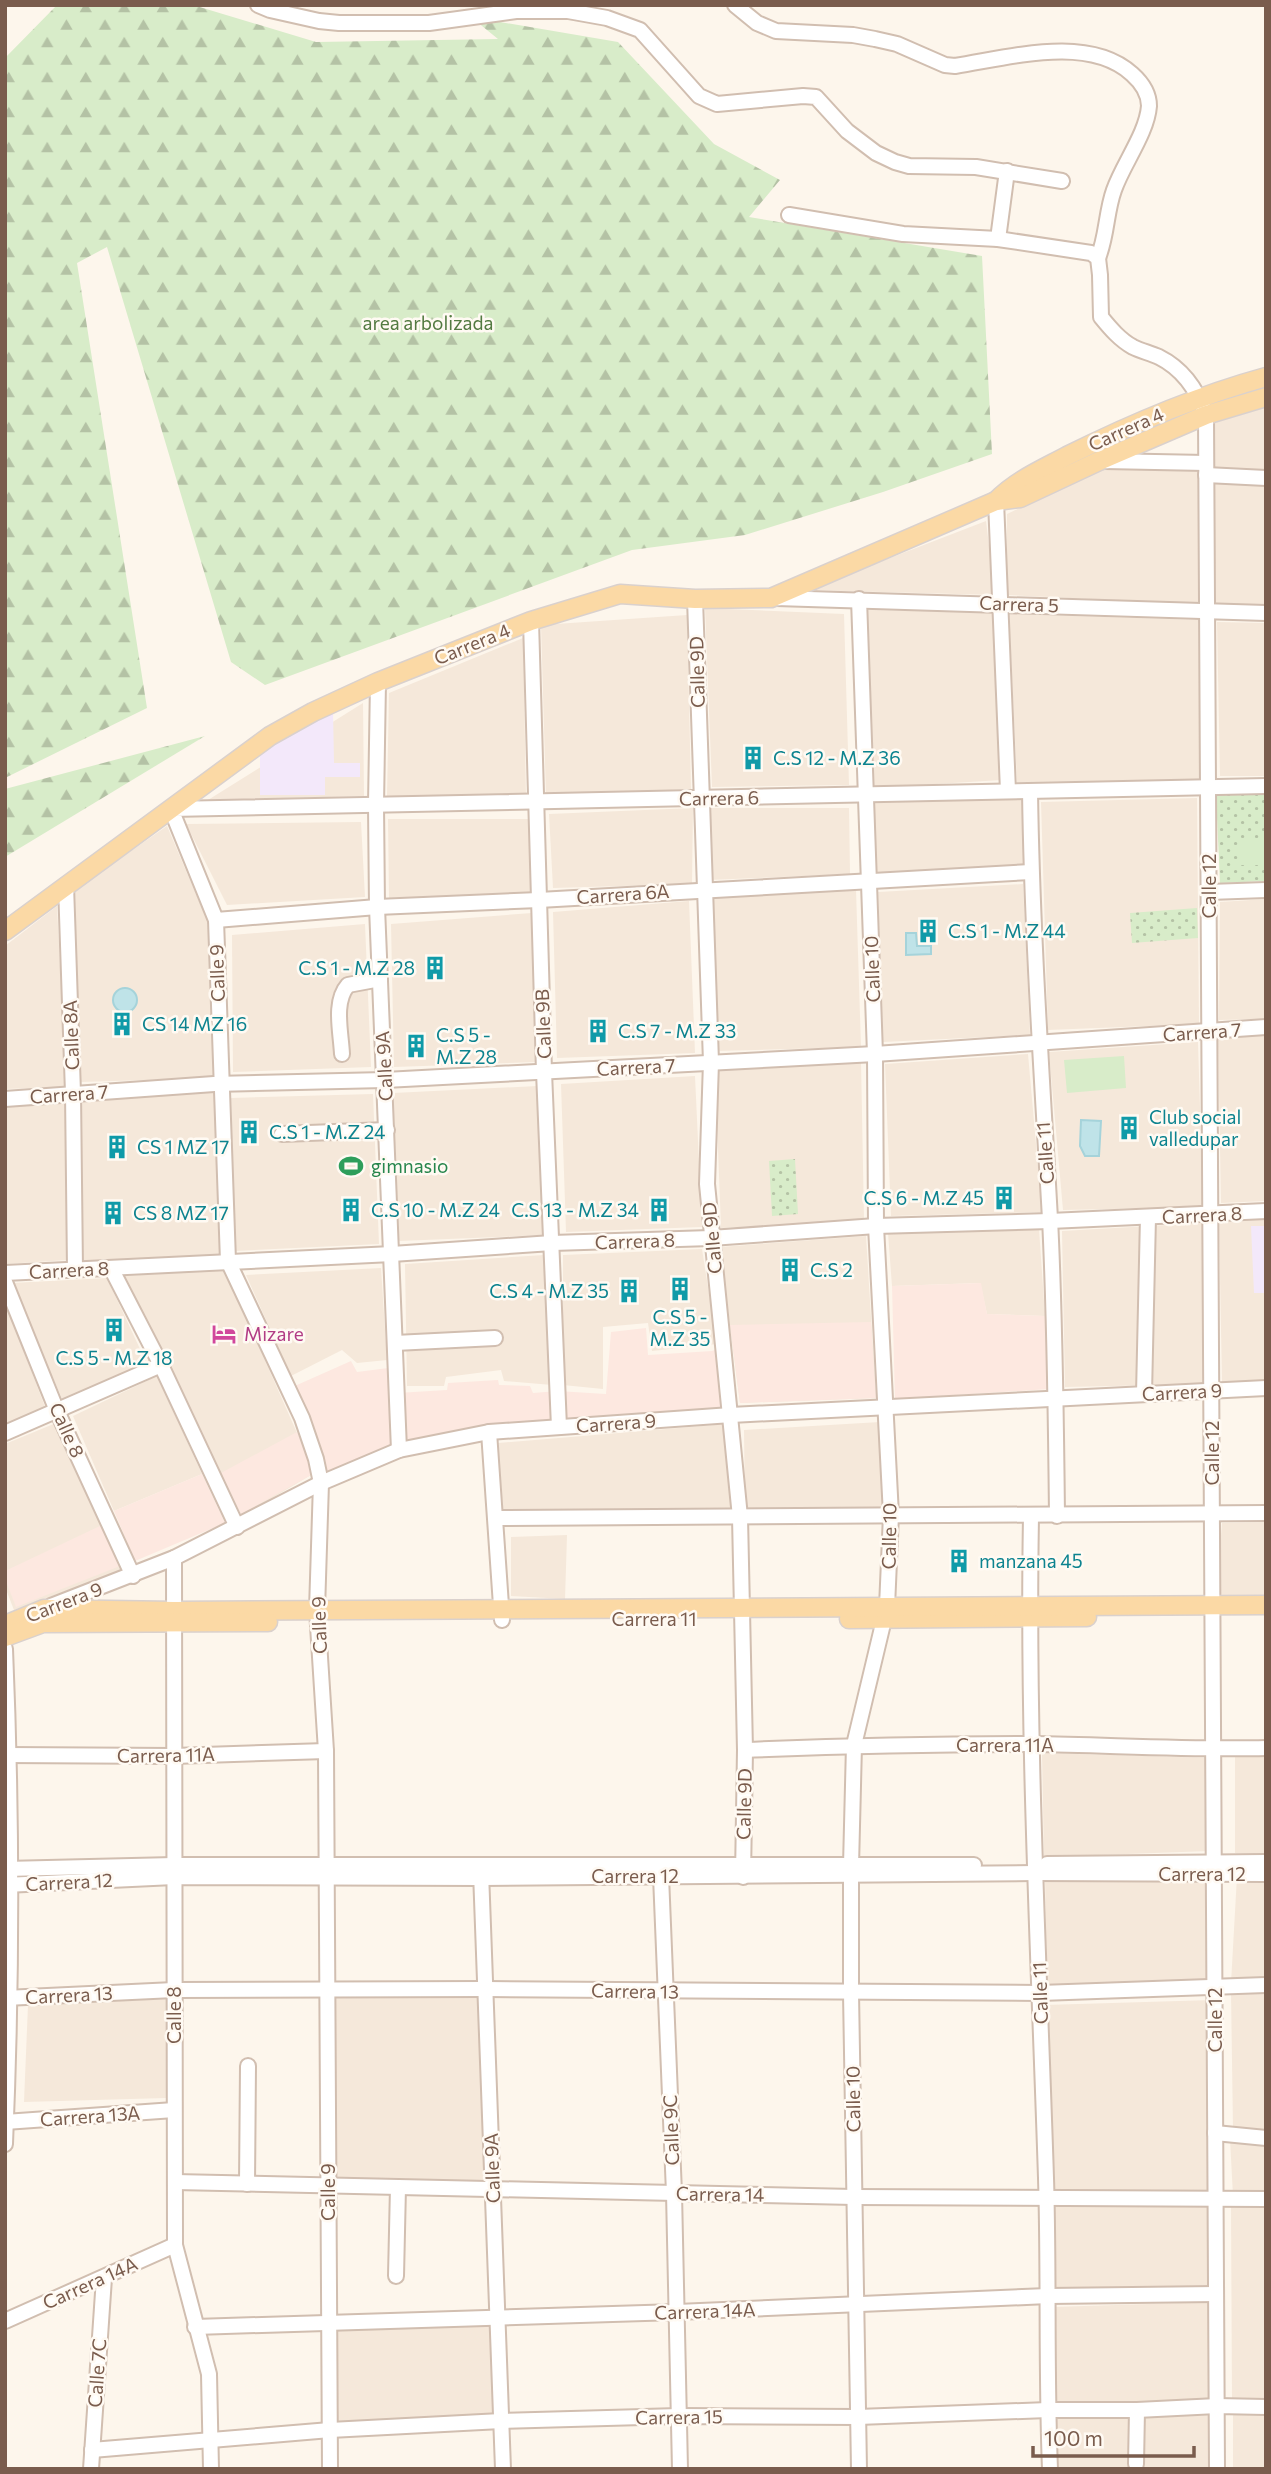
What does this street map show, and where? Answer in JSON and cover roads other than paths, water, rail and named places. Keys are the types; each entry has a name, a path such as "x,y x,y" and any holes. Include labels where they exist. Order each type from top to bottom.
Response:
{"main road":[{"name":"Carrera 4","path":"996,502 1013,484 1093,443 1200,396 1266,377"},
{"name":"Carrera 4","path":"5,932 270,736 313,712 378,682 531,621 620,594 695,599 771,598 996,502 1020,499 1099,461 1206,415 1266,397"},
{"name":"Carrera 11","path":"43,1616 174,1618 1030,1612 1212,1610 1266,1605"},
{"name":"Carrera 11","path":"1212,1610 1266,1615"},
{"name":"Carrera 9","path":"6,1624 43,1616"}],"street":[{"path":"258,5 294,16 339,23 429,23 516,11 568,11 607,18 640,30 699,96 710,103 816,97 847,131 876,153 895,162 909,166 976,167 1062,181"},
{"path":"735,5 757,23 776,31 853,35 875,39 897,44 945,65 955,66 1030,54 1078,52 1107,57 1123,66 1146,92 1149,104 1147,119 1112,193 1098,258 1101,317 1132,347 1160,358 1185,375 1200,396"},
{"path":"998,239 1007,172"},
{"path":"789,215 903,234 998,239 1079,250 1098,258"},
{"name":"Calle 12","path":"1200,396 1206,415 1217,2469"},
{"path":"1099,461 1206,469 1266,478"},
{"path":"996,502 1008,791"},
{"name":"Carrera 5","path":"771,598 1266,613"},
{"name":"Calle 9D","path":"695,599 711,1062 707,1184 740,1517 743,1871"},
{"name":"Calle 10","path":"859,599 875,1054 876,1226 891,1515 885,1613 854,1745 851,1993 859,2469"},
{"name":"Calle 9B","path":"531,621 544,1072 559,1427"},
{"name":"Calle 9A","path":"378,682 377,907 399,1450"},
{"name":"Carrera 6","path":"171,809 1266,786"},
{"name":"Calle 11","path":"1030,791 1038,1042 1050,1221 1057,1516"},
{"name":"Calle 9","path":"171,809 216,920 228,1261 302,1418 321,1483 317,1616 326,1751 328,1872 330,2469"},
{"name":"Carrera 6A","path":"216,920 377,907 1031,872"},
{"name":"Calle 8A","path":"66,885 73,1093 75,1270"},
{"path":"1209,892 1266,890"},
{"path":"342,1054 339,1002 341,993 348,985 380,979"},
{"name":"Carrera 7","path":"5,1098 875,1054 1266,1027"},
{"path":"282,1134 387,1130"},
{"name":"Carrera 8","path":"5,1273 711,1238 876,1226 1266,1211"},
{"path":"1144,1394 1148,1217"},
{"path":"111,1268 161,1365 237,1527"},
{"name":"Calle 8","path":"5,1282 57,1411 133,1576"},
{"path":"395,1343 495,1339"},
{"path":"5,1433 161,1365"},
{"name":"Carrera 9","path":"43,1616 174,1558 321,1483 399,1450 489,1432 731,1415 1266,1388"},
{"path":"489,1432 502,1615"},
{"path":"497,1518 891,1515 1031,1517 1266,1513"},
{"name":"Calle 11","path":"1031,1517 1033,1744 1047,2199 1049,2469"},
{"name":"Calle 8","path":"174,1558 175,2245 209,2374 211,2469"},
{"path":"5,1649 8,1755 5,2144"},
{"name":"Carrera 11A","path":"744,1750 854,1745 1033,1744 1266,1748"},
{"name":"Carrera 11A","path":"8,1755 174,1756 326,1751"},
{"name":"Carrera 12","path":"1214,1869 1266,1862"},
{"name":"Carrera 12","path":"8,1869 481,1872 1214,1869 1266,1874"},
{"name":"Carrera 12","path":"8,1885 174,1871"},
{"name":"Carrera 12","path":"481,1872 661,1876 743,1871"},
{"name":"Calle 9A","path":"481,1872 503,2469"},
{"name":"Calle 9C","path":"661,1876 674,2193 680,2469"},
{"name":"Carrera 13","path":"8,1998 174,1990 1040,1993 1266,1985"},
{"path":"247,2184 248,2066"},
{"name":"Carrera 13A","path":"6,2122 174,2110"},
{"path":"1215,2133 1266,2138"},
{"name":"Carrera 14","path":"174,2182 854,2197 1266,2199"},
{"path":"396,2276 398,2188"},
{"name":"Carrera 14A","path":"5,2321 175,2245"},
{"name":"Calle 7C","path":"91,2469 104,2278"},
{"name":"Carrera 14A","path":"195,2327 677,2312 1048,2296 1216,2294"},
{"name":"Carrera 15","path":"92,2450 330,2430 501,2421 679,2416 858,2417 1048,2410 1266,2407"},
{"path":"1136,2464 1137,2410"}],"water":[{"path":"906,933 916,933 917,946 931,946 931,954 906,955"},
{"path":"125,988 134,991 137,1000 134,1009 125,1012 116,1009 113,1000 116,991"},
{"path":"1081,1120 1101,1121 1099,1156 1085,1156 1080,1146"}],"place":[{"name":"C.S 12 - M.Z 36","path":"753,758"},
{"name":"C.S 1 - M.Z 44","path":"928,931"},
{"name":"C.S 1 - M.Z 28","path":"435,968"},
{"name":"CS 14 MZ 16","path":"122,1024"},
{"name":"C.S 7 - M.Z 33","path":"598,1031"},
{"name":"C.S 5 - M.Z 28","path":"416,1046"},
{"name":"Club social valledupar","path":"1129,1128"},
{"name":"C.S 1 - M.Z 24","path":"249,1132"},
{"name":"CS 1 MZ 17","path":"117,1147"},
{"name":"gimnasio","path":"351,1166"},
{"name":"C.S 6 - M.Z 45","path":"1004,1198"},
{"name":"C.S 10 - M.Z 24","path":"351,1210"},
{"name":"C.S 13 - M.Z 34","path":"659,1210"},
{"name":"CS 8 MZ 17","path":"113,1213"},
{"name":"C.S 2","path":"790,1270"},
{"name":"C.S 5 - M.Z 35","path":"680,1289"},
{"name":"C.S 4 - M.Z 35","path":"629,1291"},
{"name":"C.S 5 - M.Z 18","path":"114,1330"},
{"name":"Mizare","path":"224,1334"},
{"name":"manzana 45","path":"959,1561"}],"park label":[{"name":"area arbolizada","path":"428,323"}]}
